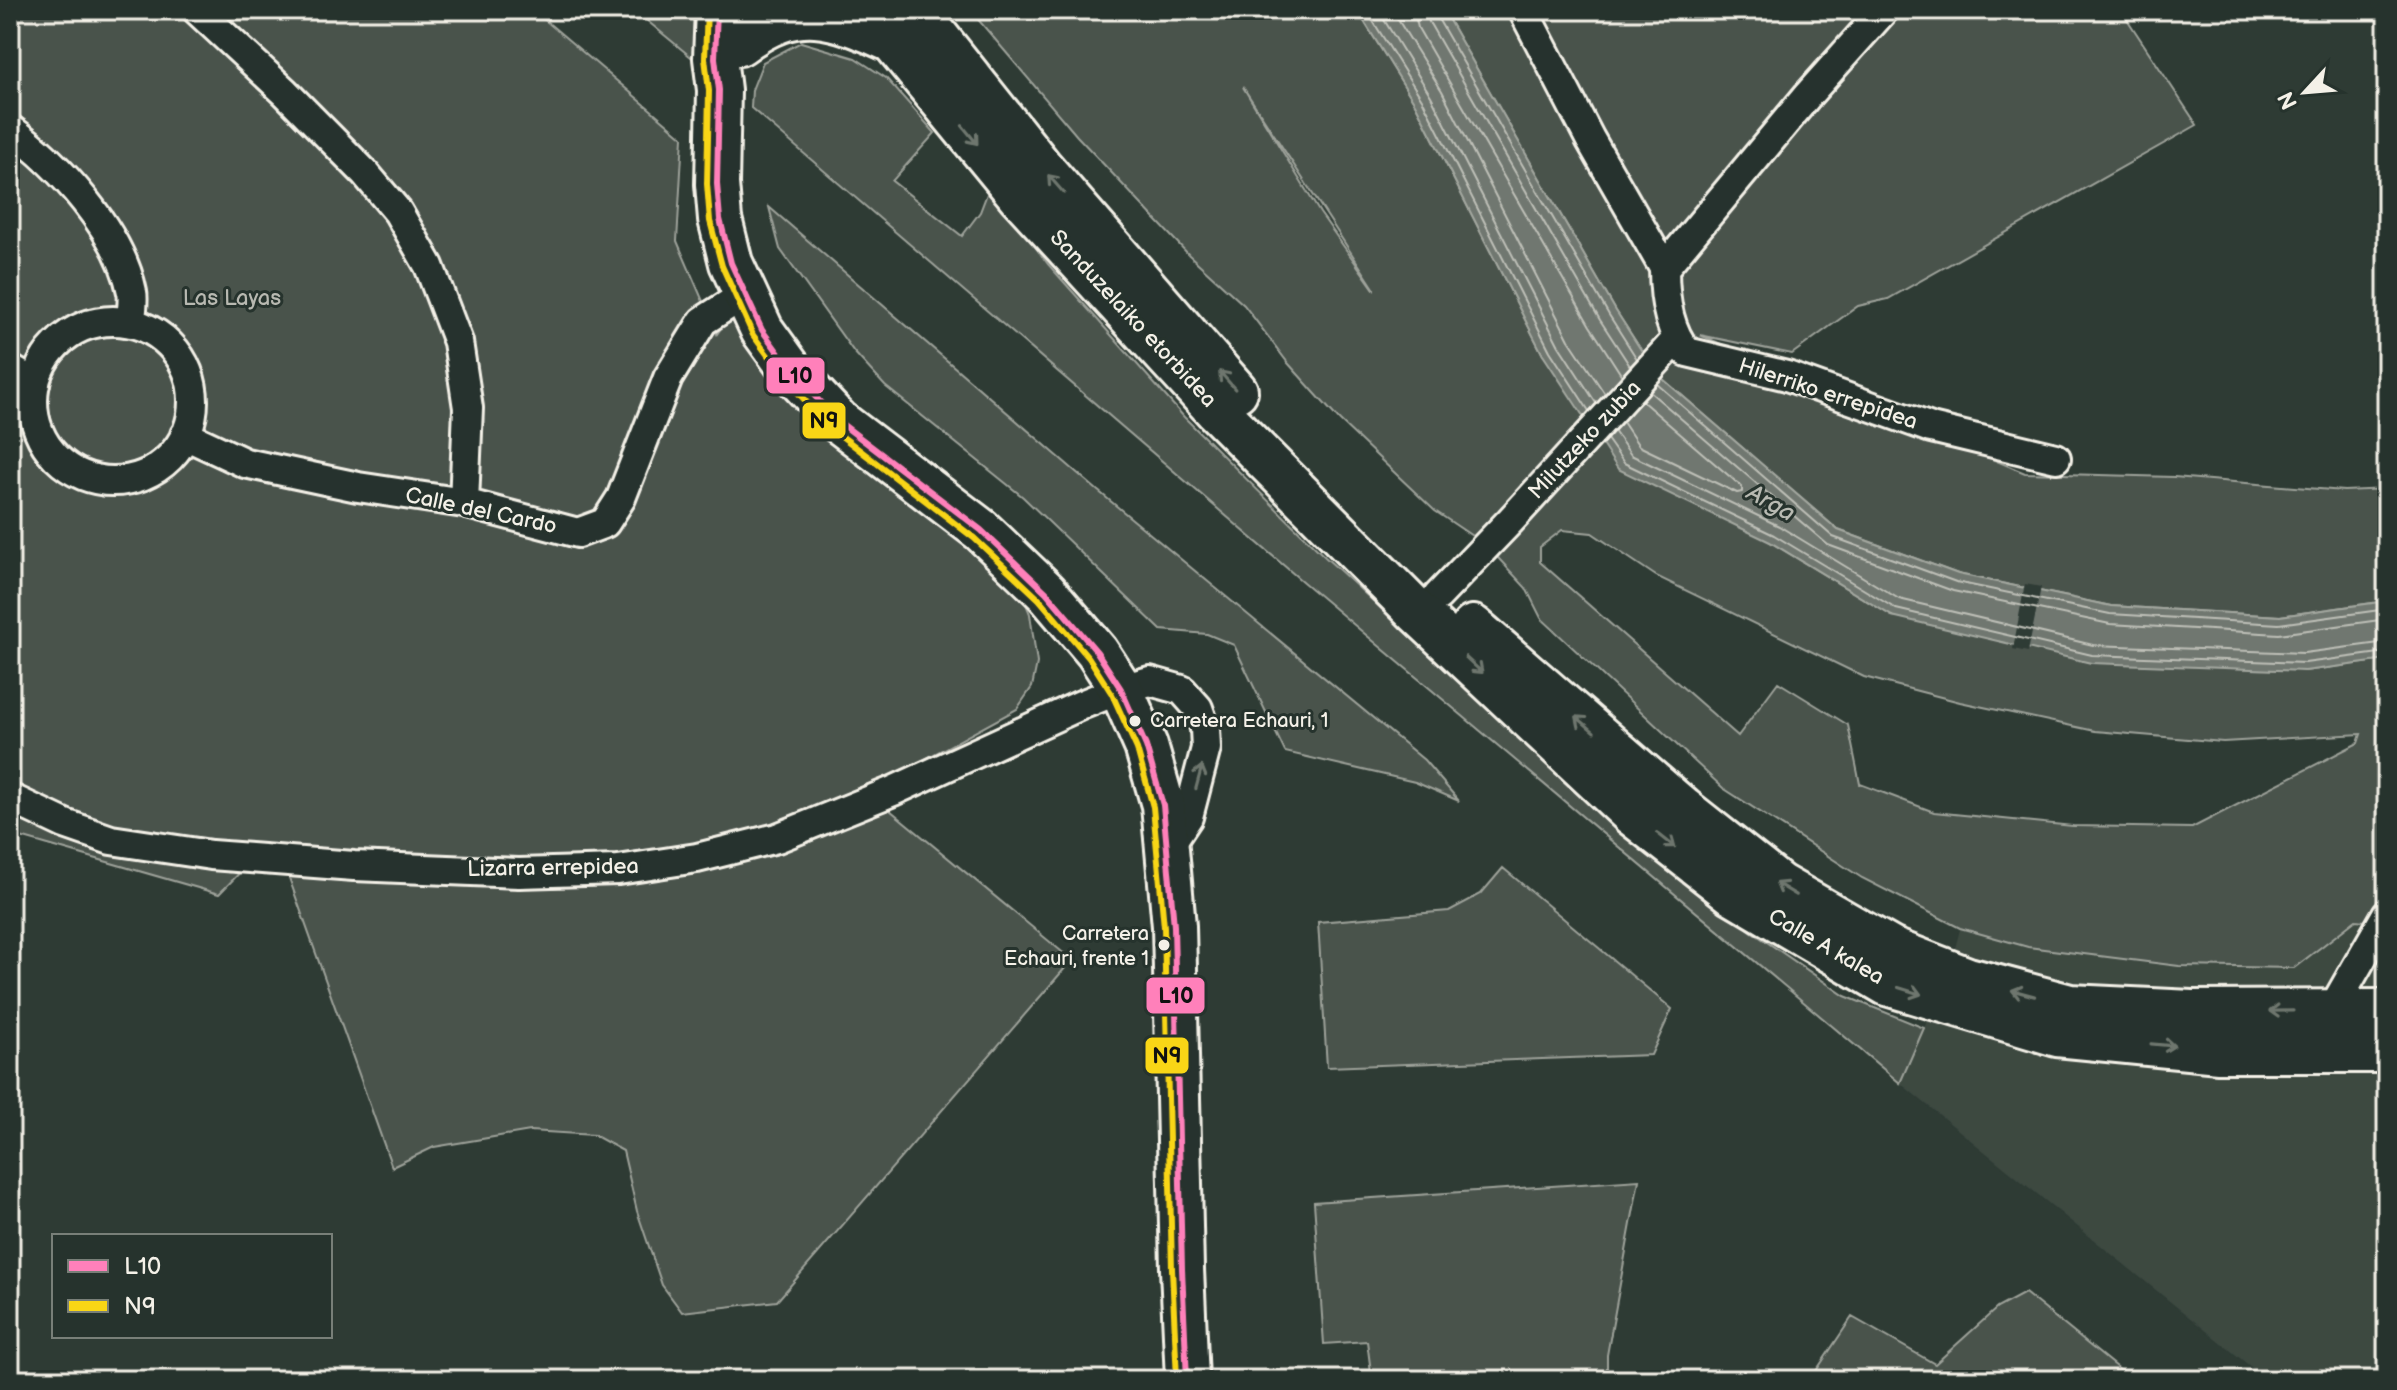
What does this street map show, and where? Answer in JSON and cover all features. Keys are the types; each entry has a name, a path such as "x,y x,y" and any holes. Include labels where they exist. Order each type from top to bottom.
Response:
{"main road":[{"name":"Sanduzelaiko etorbidea","path":"867,10 903,21 951,75 1010,128 1275,435 1427,604"},
{"path":"903,21 850,22 789,12 761,28 735,21 715,58 719,90 717,184 720,219 731,263 762,330 793,373 838,421 981,530 1071,620 1121,689 1146,746 1163,805 1174,926 1187,1380"},
{"name":"Sanduzelaiko etorbidea","path":"903,21 1019,195 1217,411 1427,604"},
{"name":"Calle A kalea","path":"1427,604 1779,885 1891,949 1968,979 2070,1006 2192,1012 2387,1011"},
{"name":"Calle A kalea","path":"1427,604 1632,814 1733,893 1887,984 2057,1035 2219,1051 2387,1051"}],"street":[{"path":"197,10 285,92 365,173 398,212 429,266 458,342 468,408 464,503"},
{"path":"1523,10 1590,139 1664,268 1668,350"},
{"path":"1664,268 1808,95 1884,10"},
{"path":"10,129 30,143 70,181 117,247 133,294 131,323"},
{"name":"Calle del Cardo","path":"185,435 245,463 358,487 464,503 578,533 605,523 621,498 668,378 703,321 745,294"},
{"path":"106,321 131,323 162,339 185,366 192,389 192,412 185,435 172,456 141,476 105,481 80,475 60,461 46,445 36,426 33,405 35,384 44,360 52,350 81,327 106,321"},
{"name":"Milutzeko zubia","path":"1427,604 1510,521 1668,350"},
{"name":"Hilerriko errepidea","path":"1668,350 1787,376 1931,428 2056,458"},
{"path":"10,369 35,384"},
{"name":"Lizarra errepidea","path":"10,798 65,824 111,840 211,855 354,866 519,873 618,870 697,858 777,838 893,791 1121,689 1150,681 1182,690 1198,708 1205,728 1206,748 1188,817 1168,847"},
{"path":"2332,1010 2387,914"}],"shaded area":[{"path":"2387,831 2387,1380 2267,1380 1900,1083 1949,971 1978,861"}],"green space":[{"name":"Las Layas","path":"10,10 533,10 683,137 677,241 717,334 745,294 838,421 1005,552 1030,614 1037,663 1032,687 1017,709 872,788 890,810 1072,960 777,1301 682,1312 662,1285 637,1211 623,1151 594,1135 530,1131 434,1147 392,1167 283,861 253,859 219,894 10,834"},
{"path":"634,10 698,10 702,66"},
{"path":"970,10 1357,10 1416,105 1543,355 1770,542 1892,616 2305,671 2387,660 2387,887 2365,921 2356,920 2294,968 2179,966 2028,947 1960,928 1862,878 1723,788 1541,618 1526,588 1487,546 1435,511 1340,421 1288,363 1244,305 1189,255 1077,136","holes":["1243,87 1374,288 1374,289 1320,213","1562,530 1592,533 1656,576 1864,677 1960,702 2095,731 2223,742 2361,734 2358,743 2192,828 2073,826 1934,812 1860,784 1848,725 1778,682 1738,736 1540,562 1540,547"]},
{"path":"1443,10 2121,10 2197,125 1888,299 1858,306 1792,354 1700,335 2025,473 2174,477 2344,491 2387,489 2387,601 2280,616 2111,606 1958,574 1838,530 1656,373 1616,311"},
{"path":"801,42 855,58 886,78 935,133 892,181 962,236 980,212 990,186 1048,264 1184,417 1325,557 1591,801 1751,931 1845,996 1924,1028 1900,1083 1303,582 751,108 752,90 763,62"},
{"path":"769,207 1097,490 1424,760 1459,801 1415,782 1285,752 1234,645 1207,634 1161,630 1023,497 885,386 854,352 780,249"},
{"path":"1503,868 1672,1009 1651,1055 1327,1067 1318,922 1449,911 1481,894"},
{"path":"1639,1180 1607,1355 1607,1380 1372,1380 1367,1341 1324,1344 1314,1202"},
{"path":"2025,1293 2132,1380 1810,1380 1852,1317 1935,1364 1997,1308"}],"water":[{"name":"Arga","path":"1357,10 1443,10 1616,311 1656,373 1838,530 1958,574 2111,606 2280,616 2387,601 2387,660 2305,671 2091,663 1892,616 1770,542 1618,469 1543,355 1416,105"}],"pier":[{"path":"2025,584 2041,587 2028,652 2013,649"}],"transit line":[{"name":"N9","path":"707,10 705,58 709,91 707,184 710,221 722,266 753,335 786,380 831,428 974,538 1039,599 1089,658 1112,694 1137,749 1153,807 1164,927 1177,1380"},
{"name":"L10","path":"717,10 715,58 719,90 717,184 720,219 731,263 762,330 793,373 838,421 981,530 1046,592 1097,652 1121,689 1146,746 1163,805 1174,926 1187,1380"}],"place":[{"name":"Carretera Echauri, 1","path":"1135,721"},
{"name":"Carretera Echauri, frente 1","path":"1164,945"}]}
